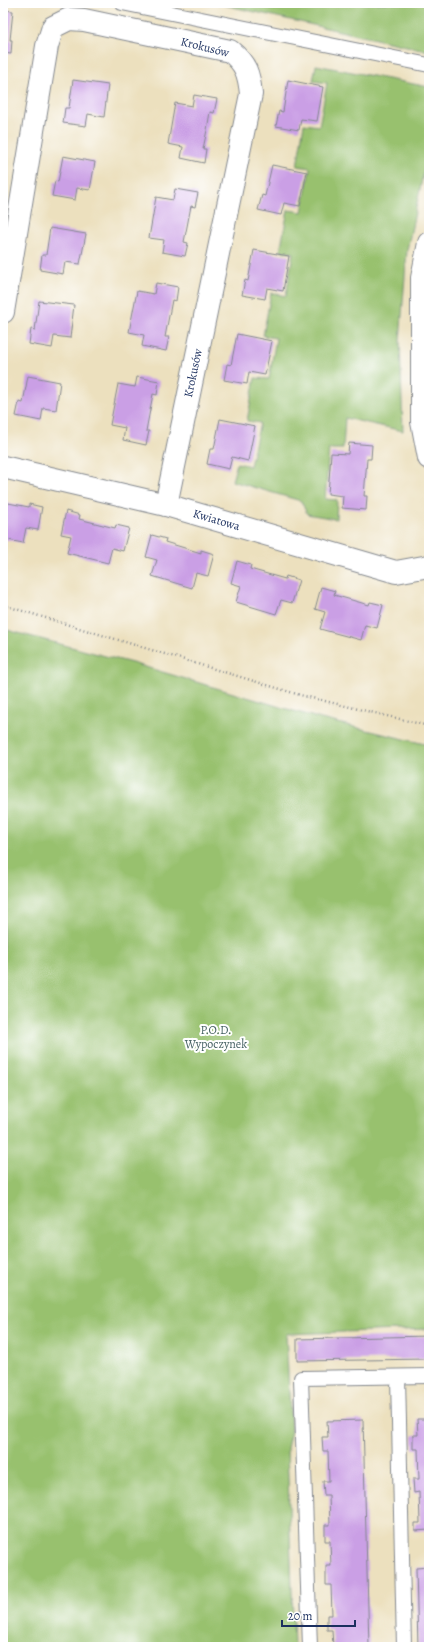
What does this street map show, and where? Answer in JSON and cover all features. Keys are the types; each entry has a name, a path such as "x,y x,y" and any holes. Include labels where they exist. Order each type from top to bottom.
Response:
{"street":[{"name":"Krokusów","path":"3,312 47,46 53,27 69,19 84,20 230,51 240,59 249,76 251,94 166,505"},
{"path":"429,243 422,278 422,422 429,458"},
{"name":"Kwiatowa","path":"3,467 166,505 396,572 429,566"}],"lane":[{"path":"122,3 429,66"},
{"path":"310,1647 301,1378 429,1376"},
{"path":"398,1377 404,1647"}],"path":[{"path":"3,605 300,695 429,726"}],"green space":[{"path":"215,3 429,3 429,51"},
{"path":"316,65 429,87 429,147 407,250 400,341 403,431 345,418 343,449 329,449 325,499 337,500 336,519 307,514 301,501 232,481 237,463 250,466 260,423 247,421 255,378 269,379 276,338 263,336 271,293 286,296 293,253 280,251 288,210 302,212 310,168 297,166 304,124 319,126 327,83 313,81"},
{"name":"P.O.D. Wypoczynek","path":"3,629 132,663 321,719 429,745 429,1329 286,1334 291,1431 287,1448 294,1647 3,1647"}],"building":[{"path":"3,10 13,11 10,40 12,40 11,54 3,53"},
{"path":"73,80 108,85 104,117 88,114 86,126 63,123 65,108 69,108"},
{"path":"288,80 323,87 317,121 301,119 299,130 276,126 279,111 283,112"},
{"path":"194,95 217,99 214,113 210,112 203,149 206,149 204,163 181,158 183,147 168,144 175,103 192,106"},
{"path":"63,156 95,162 90,190 77,188 75,200 52,196 55,181 58,182"},
{"path":"272,165 307,172 300,206 284,203 281,215 258,210 262,195 265,196"},
{"path":"175,189 198,193 195,207 191,206 184,242 188,243 185,256 162,252 164,240 149,238 156,197 173,200"},
{"path":"50,228 86,234 80,264 65,262 63,274 40,270 42,255 46,255"},
{"path":"254,250 289,256 283,291 267,288 265,299 242,295 245,280 248,281"},
{"path":"156,283 178,287 176,301 172,300 165,337 169,337 166,351 142,346 144,335 129,332 137,291 154,294"},
{"path":"39,301 74,305 70,338 54,336 52,348 29,344 31,329 35,330"},
{"path":"237,334 272,341 265,375 249,372 247,384 224,380 227,364 231,365"},
{"path":"28,376 60,382 56,410 43,408 41,421 16,416 19,402 23,403"},
{"path":"137,377 159,381 157,395 153,394 146,431 149,431 146,445 123,440 125,428 110,425 118,384 135,387"},
{"path":"220,419 255,426 248,461 232,457 229,469 207,464 210,449 214,449"},
{"path":"349,443 372,445 371,459 367,459 364,496 367,496 366,510 342,508 343,496 328,494 331,453 348,454"},
{"path":"3,502 29,507 29,504 42,507 38,530 26,528 23,543 3,539"},
{"path":"66,511 80,515 79,519 115,528 116,525 129,528 123,551 112,548 108,563 67,553 71,536 61,534"},
{"path":"152,535 166,539 165,542 201,553 201,550 214,554 208,576 196,573 192,588 152,576 157,560 146,557"},
{"path":"237,561 251,565 250,569 285,579 286,576 299,580 292,603 281,600 276,614 236,602 241,586 231,583"},
{"path":"321,587 335,591 334,595 369,605 370,602 383,605 377,628 365,625 361,640 320,629 325,612 315,609"},
{"path":"429,1336 429,1359 297,1361 297,1339"},
{"path":"417,1419 429,1419 429,1530 415,1531 415,1523 420,1523 419,1492 414,1493 413,1479 419,1479 418,1449 413,1449 413,1435 418,1435"},
{"path":"363,1420 369,1647 333,1647 332,1630 327,1630 327,1615 332,1615 331,1585 326,1585 326,1566 331,1566 330,1541 325,1541 325,1525 330,1525 329,1495 324,1495 323,1481 329,1481 328,1451 323,1451 322,1437 328,1437 327,1421"},
{"path":"429,1567 429,1647 418,1647 416,1568"}]}
